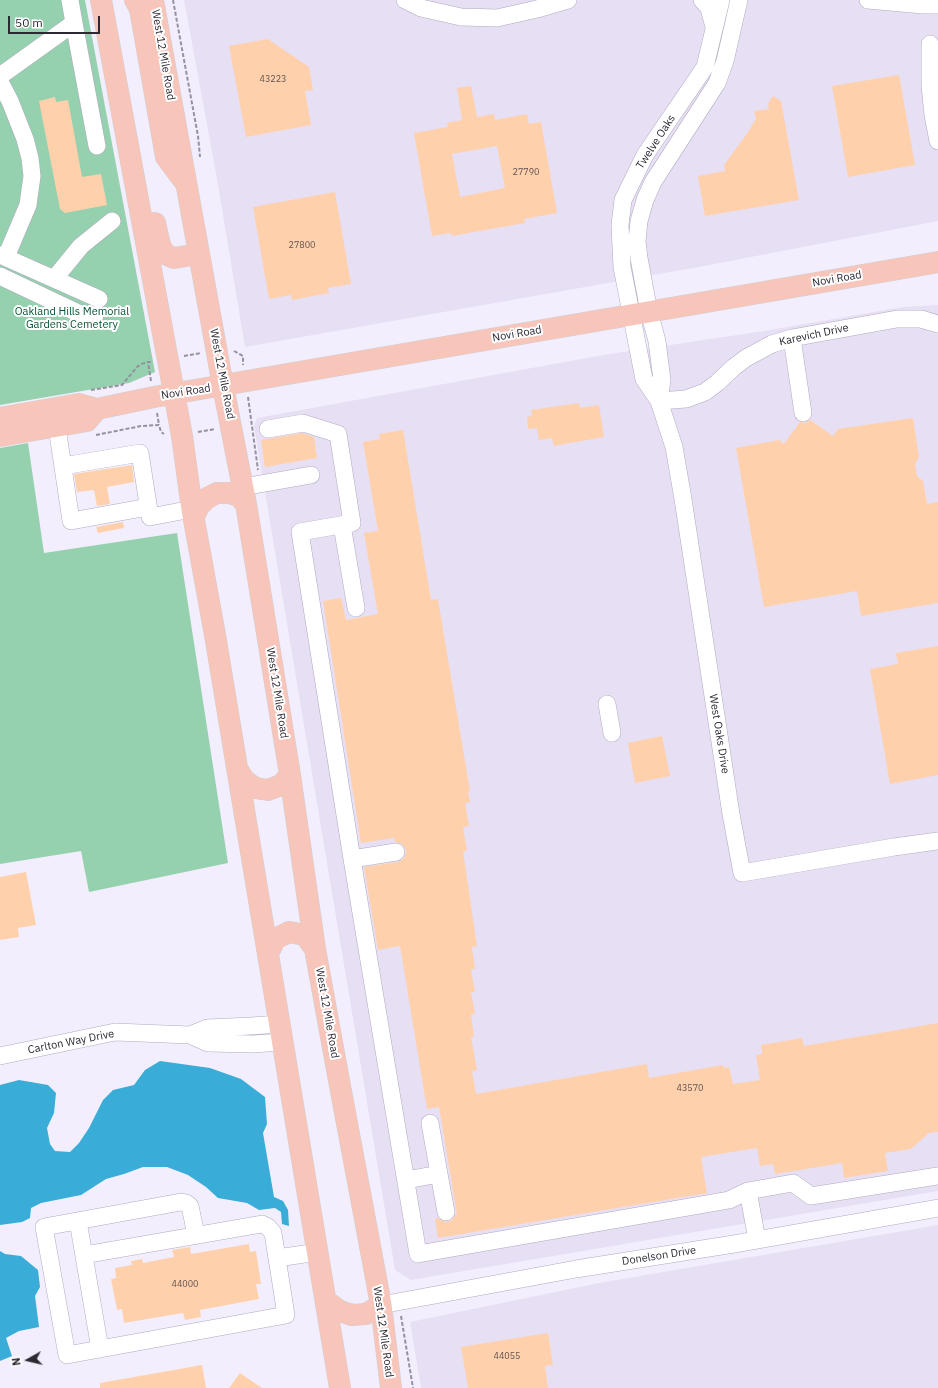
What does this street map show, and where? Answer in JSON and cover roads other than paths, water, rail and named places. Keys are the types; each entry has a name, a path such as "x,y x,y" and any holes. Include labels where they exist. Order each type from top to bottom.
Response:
{"main road":[{"path":"135,0 140,9 166,157 186,185"},
{"name":"West 12 Mile Road","path":"153,0 223,386 241,424 249,491 315,949 340,1086 390,1304 391,1388"},
{"path":"103,1 117,89 182,436 193,513 340,1388"},
{"path":"117,89 135,115 162,250 165,254 174,258 199,254"},
{"name":"Novi Road","path":"0,418 79,404 97,409 938,262"},
{"path":"0,436 87,421 97,409"},
{"path":"193,513 207,498 217,493 229,493 240,496 249,491"},
{"path":"237,768 244,780 255,788 268,790 281,785 290,775"},
{"path":"268,954 275,939 290,932 306,935 315,949"},
{"path":"326,1302 340,1311 352,1315 366,1314 390,1304"}],"street":[{"path":"70,0 97,146"},
{"path":"405,0 421,8 461,17 497,18 568,0"},
{"path":"702,0 708,8 714,28"},
{"name":"Twelve Oaks","path":"640,313 622,267 620,225 623,200 645,155 705,67 721,0"},
{"name":"Twelve Oaks","path":"640,313 638,246 639,221 645,200 653,182 717,83 725,61 739,0"},
{"path":"868,0 938,5"},
{"path":"0,76 74,23"},
{"path":"930,44 930,86 933,115 938,141"},
{"path":"0,82 10,101 25,139 30,158 32,176 28,205 3,256 99,299"},
{"path":"54,279 81,246 112,221"},
{"path":"0,276 80,314 95,315"},
{"name":"West Oaks Drive","path":"640,313 644,379 659,401 674,447 731,814 742,873 938,841"},
{"name":"Karevich Drive","path":"659,401 686,399 705,392 717,384 734,367 746,358 772,344 792,338 897,319 921,319 938,324"},
{"path":"792,338 803,413"},
{"path":"268,430 303,423 338,434 352,523 300,532 352,859 418,1254 729,1200 748,1191 793,1183 810,1196 938,1176"},
{"path":"57,427 72,521 148,507"},
{"path":"63,466 140,453 150,517 193,513"},
{"path":"249,491 312,475"},
{"path":"342,525 356,608"},
{"path":"607,704 612,733"},
{"path":"352,859 396,852"},
{"name":"Carlton Way Drive","path":"0,1056 115,1032 190,1034 207,1028 250,1026 281,1033"},
{"path":"430,1123 446,1212"},
{"path":"406,1180 439,1174"},
{"path":"748,1191 757,1240"},
{"path":"84,1255 262,1224 268,1227 272,1233 286,1315 67,1355 44,1227 181,1202 190,1206 196,1235"},
{"name":"Donelson Drive","path":"390,1304 576,1269 757,1240 938,1208"},
{"path":"78,1221 100,1349"},
{"path":"277,1258 318,1252"}],"water":[{"path":"160,1061 210,1068 241,1079 265,1097 267,1124 263,1133 274,1197 283,1201 288,1210 289,1226 282,1224 281,1212 275,1208 259,1210 247,1203 218,1198 206,1187 188,1175 167,1167 143,1167 106,1179 81,1195 41,1203 31,1208 30,1218 22,1222 0,1225 0,1085 19,1080 48,1085 56,1093 54,1113 47,1128 50,1144 55,1151 70,1152 79,1143 89,1128 103,1100 113,1090 134,1085 145,1070"},
{"path":"0,1251 5,1254 21,1256 38,1270 40,1287 35,1296 39,1327 19,1331 6,1338 12,1356 0,1361"}],"park label":[{"name":"Oakland Hills Memorial Gardens Cemetery","path":"72,318"}]}
